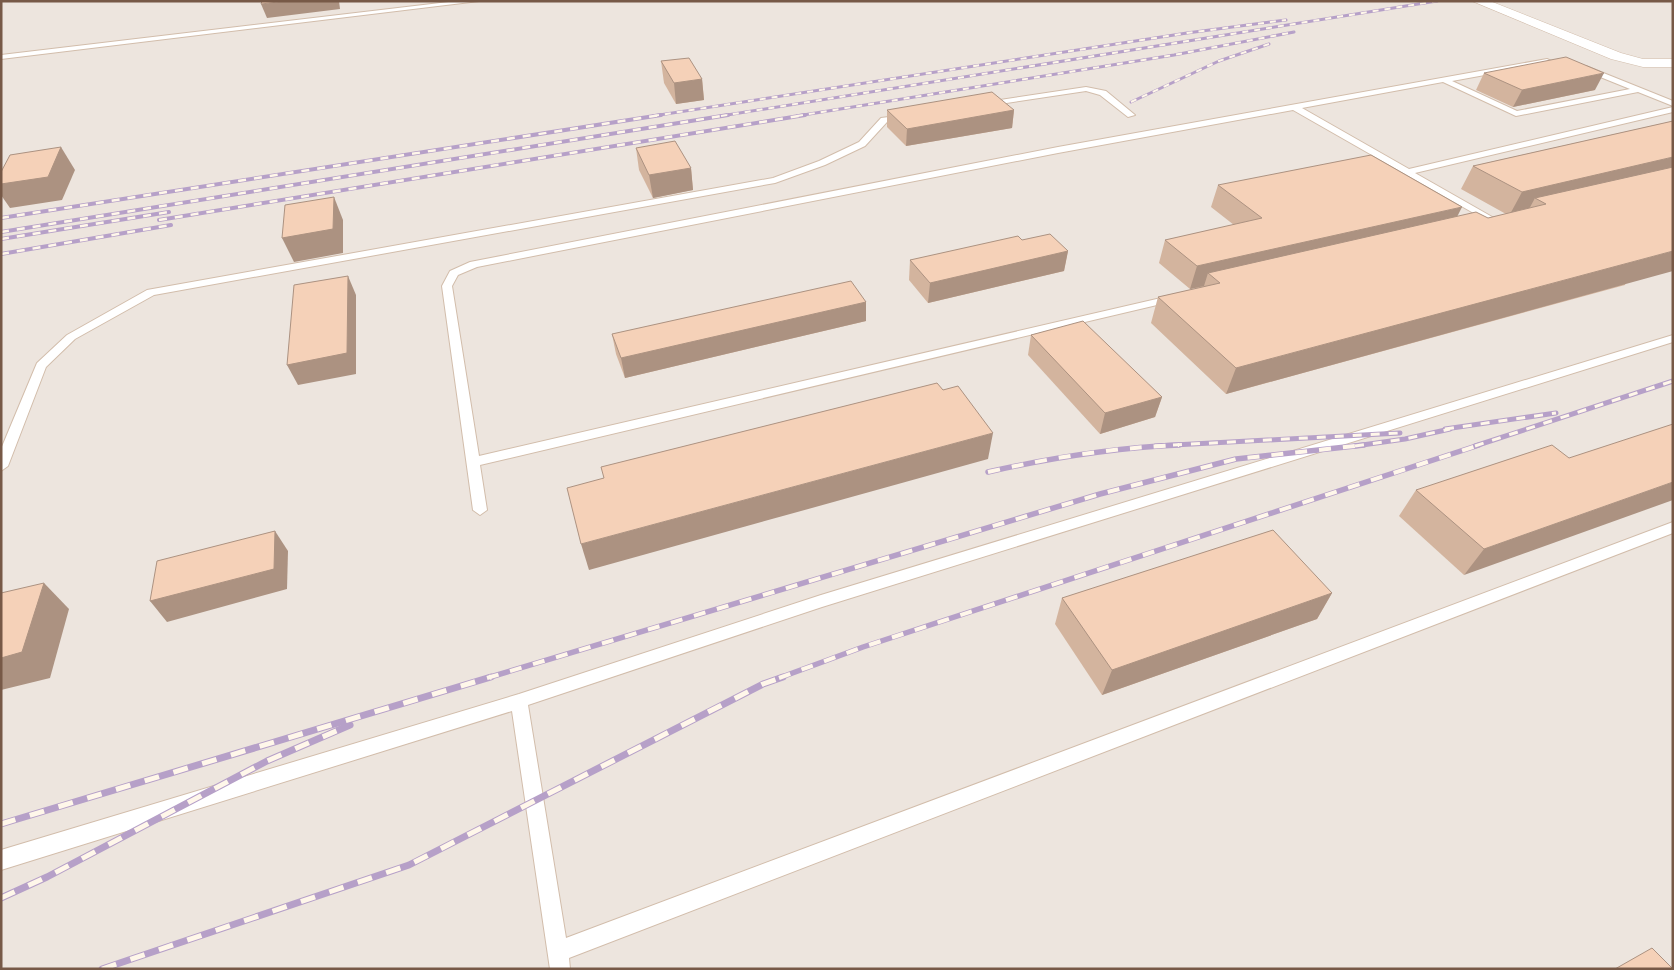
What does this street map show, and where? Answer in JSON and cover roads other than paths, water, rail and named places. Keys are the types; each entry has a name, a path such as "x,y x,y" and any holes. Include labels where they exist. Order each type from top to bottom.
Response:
{"street":[{"path":"1478,1 1616,56 1643,63 1673,63"}],"lane":[{"path":"1,57 476,1"},
{"path":"480,510 447,286 454,273 474,264 999,162 1547,61 1555,62"},
{"path":"1576,66 1673,104"},
{"path":"1444,80 1516,114 1637,90"},
{"path":"980,105 1086,89 1103,93 1130,115"},
{"path":"1294,107 1407,172 1500,222 1476,228"},
{"path":"1407,172 1673,110"},
{"path":"1,466 41,366 71,337 151,292 775,180 822,163 862,144 884,120 912,116"},
{"path":"473,462 1184,296"},
{"path":"1,860 519,701 821,601 1673,338"},
{"path":"519,701 558,960 1673,527"}],"railway":[{"path":"721,116 1437,1"},
{"path":"653,116 1187,33 1286,20"},
{"path":"797,116 1174,55 1294,32"},
{"path":"1131,102 1219,61 1269,44"},
{"path":"1,218 661,115"},
{"path":"1,232 728,115"},
{"path":"159,220 805,115"},
{"path":"1,239 169,212"},
{"path":"1,254 171,225"},
{"path":"1475,446 1673,381"},
{"path":"1445,429 1556,413"},
{"path":"1356,446 1405,439 1450,429"},
{"path":"1155,446 1400,433"},
{"path":"988,472 1083,454 1130,448 1179,445"},
{"path":"1356,446 1364,445"},
{"path":"779,678 863,647 1479,445"},
{"path":"487,678 1100,494 1236,459 1356,446"},
{"path":"1,824 491,677"},
{"path":"102,969 409,865 763,684 783,677"},
{"path":"1,898 47,877 267,761 350,725"}]}
